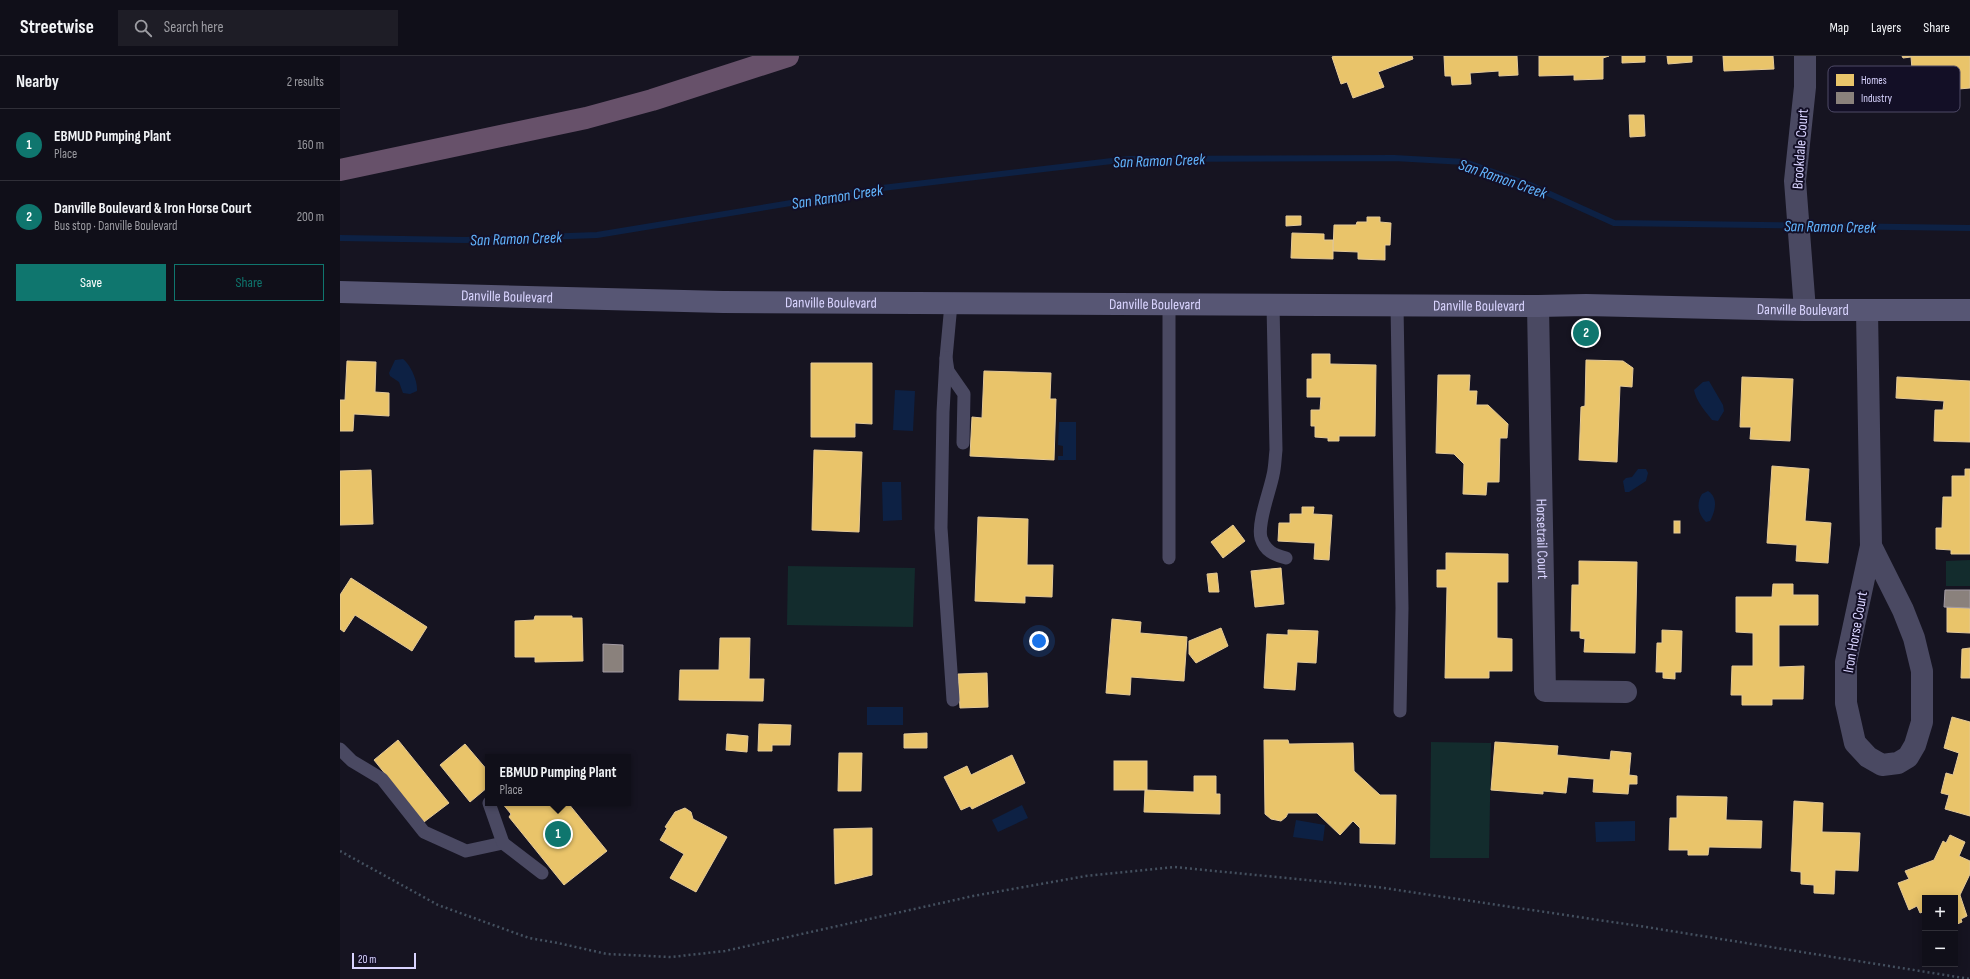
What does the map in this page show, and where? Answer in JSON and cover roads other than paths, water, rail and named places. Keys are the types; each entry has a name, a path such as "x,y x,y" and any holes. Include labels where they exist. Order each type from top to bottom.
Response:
{"highway":[{"path":"340,170 586,118 652,100 788,56"}],"main road":[{"name":"Danville Boulevard","path":"340,292 723,302 1170,305 1586,305 1805,310 1970,310"}],"street":[{"name":"Brookdale Court","path":"1805,56 1805,87 1795,181 1805,310"},
{"name":"Horsetrail Court","path":"1538,306 1545,691 1626,692"},
{"name":"Iron Horse Court","path":"1867,310 1871,546 1846,662 1846,703 1855,743 1868,757 1882,764 1898,763 1908,757 1915,745 1922,722 1922,671 1914,638 1903,610 1871,546"}],"lane":[{"path":"951,304 943,412 940,528 953,700"},
{"path":"1169,558 1170,305"},
{"path":"1273,305 1276,450 1274,473 1261,524 1260,537 1264,546 1272,554 1286,558"},
{"path":"1398,305 1402,608 1400,712"},
{"path":"946,358 948,371 964,394 963,443"},
{"path":"340,748 352,761 382,780 424,832 466,851 503,843"},
{"path":"490,806 503,843 542,873"}],"water":[{"path":"403,359 411,369 417,387 417,391 410,394 403,393 399,382 390,376 389,373 395,360"},
{"path":"1709,381 1723,405 1724,411 1718,421 1712,420 1699,402 1694,390 1703,382"},
{"path":"895,390 915,391 913,431 893,430"},
{"path":"1059,422 1076,422 1076,460 1058,460 1058,456 1063,456 1063,446 1058,445"},
{"path":"1638,469 1646,469 1648,473 1646,481 1629,492 1625,492 1623,481 1626,478 1632,477"},
{"path":"882,482 901,482 902,520 883,521"},
{"path":"1708,491 1714,497 1715,505 1710,521 1706,522 1701,516 1699,501 1702,494"},
{"path":"867,707 903,707 903,725 867,725"},
{"path":"1022,805 1028,818 998,832 992,820"},
{"path":"1296,820 1325,825 1323,841 1293,837"},
{"path":"1635,821 1635,841 1596,842 1595,822"}],"waterway":[{"name":"San Ramon Creek","path":"340,238 465,240 597,235 882,188 1129,159 1394,158 1465,162 1530,185 1614,223 1970,228"}],"place":[{"name":"Danville Boulevard & Iron Horse Court","path":"1586,333"},
{"name":"EBMUD Pumping Plant","path":"558,834"}]}
